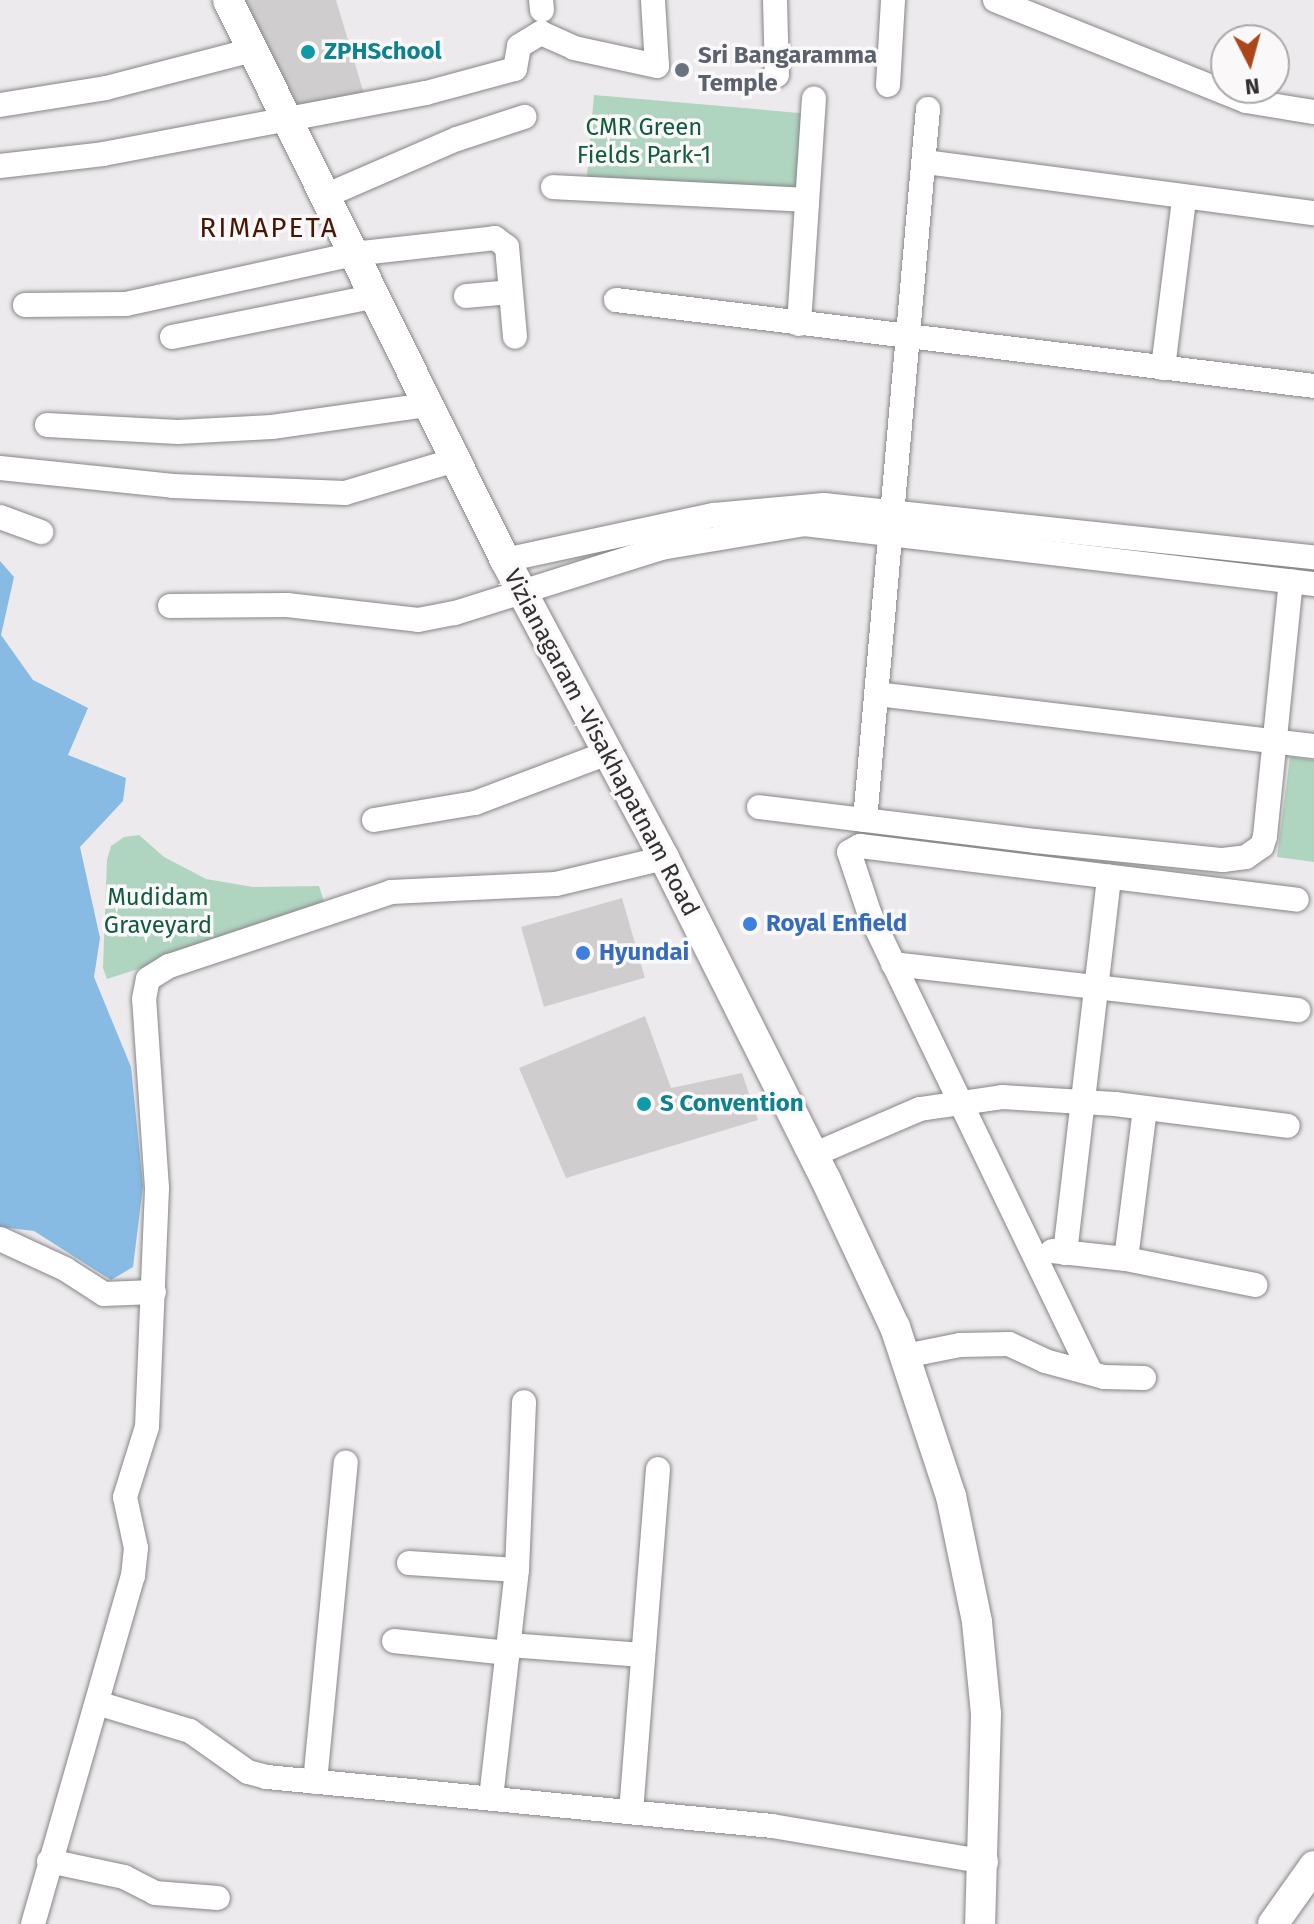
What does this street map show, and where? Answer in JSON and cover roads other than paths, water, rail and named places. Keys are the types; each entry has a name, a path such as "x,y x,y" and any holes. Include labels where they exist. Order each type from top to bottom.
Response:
{"main road":[{"name":"Vizianagaram -Visakhapatnam Road","path":"228,0 505,560 664,858 813,1155 905,1356 951,1496 977,1622 986,1714 986,1862 980,1924"},
{"path":"1273,1924 1314,1866"}],"street":[{"path":"0,166 103,154 426,93 515,69 519,46 541,33 574,48 657,66 653,0"},
{"path":"775,0 777,75"},
{"path":"888,85 893,0"},
{"path":"995,0 1246,101 1314,112"},
{"path":"0,105 106,88 253,50"},
{"path":"799,324 814,98"},
{"path":"865,820 928,109"},
{"path":"325,196 457,139 524,117"},
{"path":"925,162 1184,199 1314,213"},
{"path":"553,187 807,200"},
{"path":"1163,368 1184,199"},
{"path":"25,305 126,304 353,254 502,239 515,337"},
{"path":"466,296 510,292"},
{"path":"172,337 373,297"},
{"path":"616,300 906,339 1314,386"},
{"path":"47,425 192,432 427,405"},
{"path":"0,468 173,486 345,493 455,460"},
{"path":"505,560 714,515 824,505 891,521 1302,582 1276,742 1265,836 1256,852 1237,860 759,807"},
{"path":"0,517 41,532"},
{"path":"170,606 287,605 418,620 661,548 747,530 804,524 891,521 1314,557"},
{"path":"877,694 1314,746"},
{"path":"374,820 475,803 607,753"},
{"path":"1091,1373 1034,1249 893,964 852,872 853,847 1297,900"},
{"path":"33,1924 133,1576 136,1548 125,1497 147,1427 157,1188 144,999 155,972 391,892 556,884 664,858"},
{"path":"1065,1253 1109,877"},
{"path":"893,964 1298,1010"},
{"path":"813,1155 920,1109 958,1100 1082,1102 1288,1126"},
{"path":"1126,1259 1145,1108"},
{"path":"0,1239 55,1263 104,1294 154,1292"},
{"path":"1034,1249 1126,1259 1255,1285"},
{"path":"905,1356 960,1345 1009,1344 1091,1373 1144,1378"},
{"path":"491,1798 517,1570 524,1402"},
{"path":"315,1782 346,1462"},
{"path":"631,1812 658,1469"},
{"path":"409,1563 517,1570"},
{"path":"394,1641 643,1655"},
{"path":"97,1703 190,1731 248,1772 315,1782 801,1830 986,1862"},
{"path":"49,1861 124,1877 155,1893 218,1898"}],"water":[{"path":"0,561 14,577 1,635 33,680 88,708 68,755 126,778 123,801 80,847 100,938 94,977 131,1067 143,1186 133,1267 111,1280 34,1231 0,1227"}],"place":[{"name":"ZPHSchool","path":"308,52"},
{"name":"Sri Bangaramma Temple","path":"682,70"},
{"name":"Royal Enfield","path":"750,924"},
{"name":"Hyundai","path":"583,953"},
{"name":"S Convention","path":"644,1104"}],"district":[{"name":"RIMAPETA","path":"269,228"}],"park label":[{"name":"CMR Green Fields Park-1","path":"644,142"},
{"name":"Mudidam Graveyard","path":"158,912"}]}
